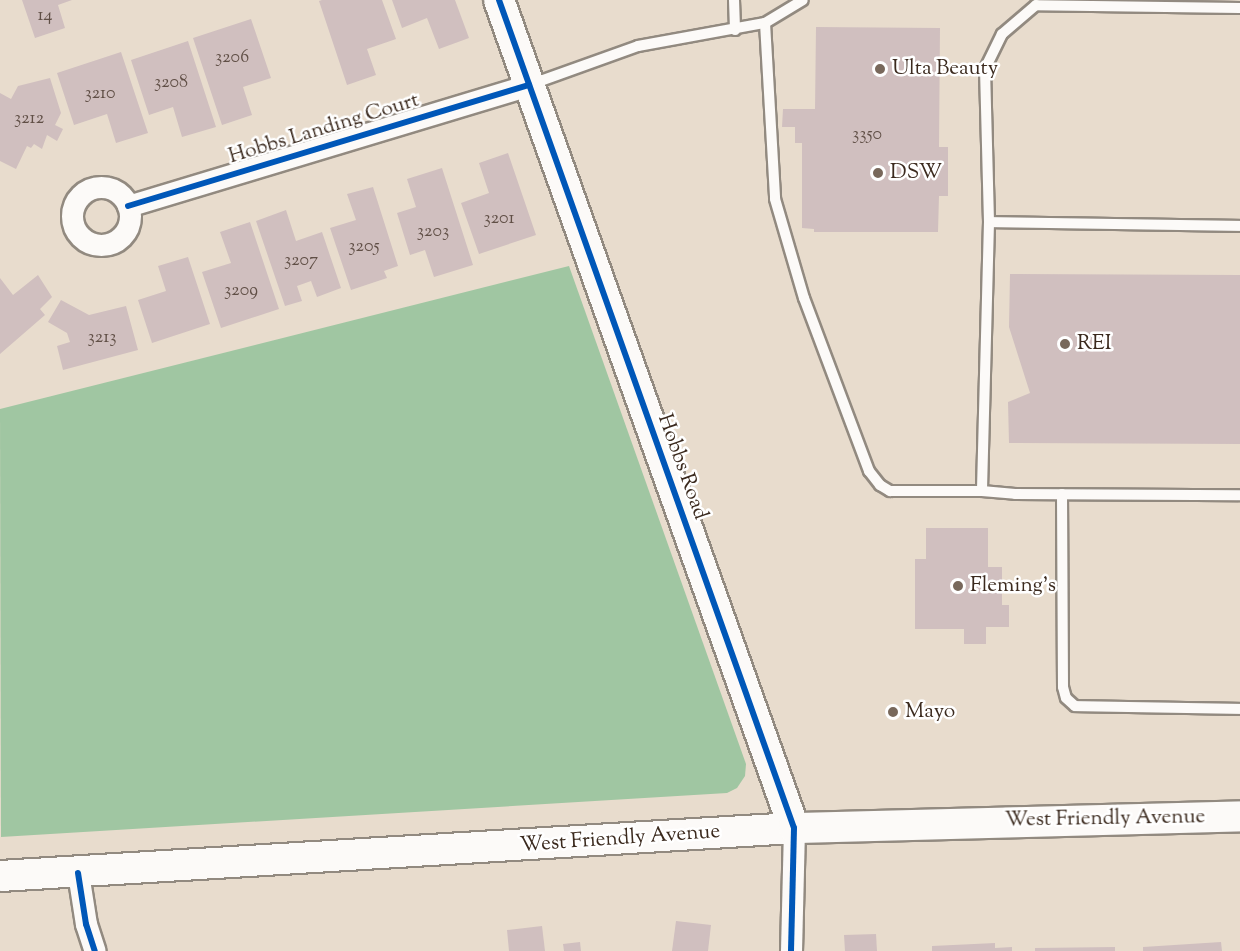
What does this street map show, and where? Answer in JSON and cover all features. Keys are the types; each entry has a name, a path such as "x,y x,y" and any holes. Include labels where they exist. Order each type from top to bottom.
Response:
{"main road":[{"name":"Hobbs Road","path":"499,0 794,828"},
{"name":"West Friendly Avenue","path":"0,876 794,828 1240,816"}],"street":[{"name":"Hobbs Landing Court","path":"128,206 529,85"},
{"name":"Hobbs Road","path":"790,951 794,892 794,828"},
{"path":"78,873 86,924 94,951"}],"lane":[{"path":"734,0 735,30"},
{"path":"529,85 638,46 765,23 803,0"},
{"path":"981,491 989,222 985,69 1002,34 1036,5 1122,3 1240,8"},
{"path":"765,23 775,199 804,298 869,471 880,485 890,491 1240,495"},
{"path":"989,222 1240,226"},
{"path":"1062,494 1063,687 1066,698 1075,706 1240,708"}],"green space":[{"path":"569,266 746,764 745,776 737,788 727,793 1,837 0,409"}],"building":[{"path":"22,0 72,0 58,5 65,28 35,38"},
{"path":"382,0 396,39 367,49 376,75 347,85 319,1"},
{"path":"392,0 455,0 469,38 439,49 427,18 402,28"},
{"path":"251,19 271,78 243,87 252,115 222,125 193,38"},
{"path":"816,27 940,28 939,147 948,147 948,196 939,196 938,232 814,232 814,229 802,228 802,143 795,143 795,127 782,127 783,109 815,109"},
{"path":"188,41 216,127 182,137 173,107 149,115 131,60"},
{"path":"121,52 148,133 116,143 107,114 74,125 57,73"},
{"path":"50,78 61,113 55,125 63,129 57,141 47,135 42,149 34,144 31,148 27,146 16,169 0,161 0,93 11,99 18,86"},
{"path":"508,153 536,235 479,254 461,203 489,193 479,163"},
{"path":"442,168 473,265 434,277 425,250 410,255 397,213 416,207 407,179"},
{"path":"373,187 398,266 384,271 387,278 351,290 330,228 356,220 347,194"},
{"path":"286,210 296,241 322,232 341,288 317,297 311,281 297,286 302,301 285,306 256,221"},
{"path":"250,222 279,309 221,328 202,272 231,263 220,232"},
{"path":"188,257 210,324 152,343 138,300 166,291 158,266"},
{"path":"1010,274 1240,275 1240,444 1009,443 1008,402 1030,393 1009,327"},
{"path":"38,275 52,297 40,309 45,315 0,354 0,278 13,295"},
{"path":"61,300 89,315 126,306 138,350 63,370 57,346 70,342 67,333 48,322"},
{"name":"Fleming's","path":"926,528 988,528 988,567 1002,567 1002,605 1009,605 1009,627 986,627 986,644 964,644 964,629 915,629 915,559 926,559"},
{"path":"676,921 711,925 708,951 672,951"},
{"path":"542,926 545,951 509,951 507,930"},
{"path":"876,934 877,951 845,951 844,935"},
{"path":"580,942 581,951 564,951 563,944"},
{"path":"1221,942 1222,951 1143,951 1143,947"},
{"path":"995,943 995,948 1012,947 1012,951 932,951 932,946"},
{"path":"1115,947 1115,951 1035,951 1035,948"}],"cycle path":[{"path":"499,0 794,828 791,951"},
{"path":"128,206 529,85"},
{"path":"78,873 86,924 95,951"}],"place":[{"name":"Ulta Beauty","path":"880,69"},
{"name":"DSW","path":"878,173"},
{"name":"REI","path":"1065,344"},
{"name":"Fleming's","path":"958,586"},
{"name":"Mayo","path":"893,712"}]}
